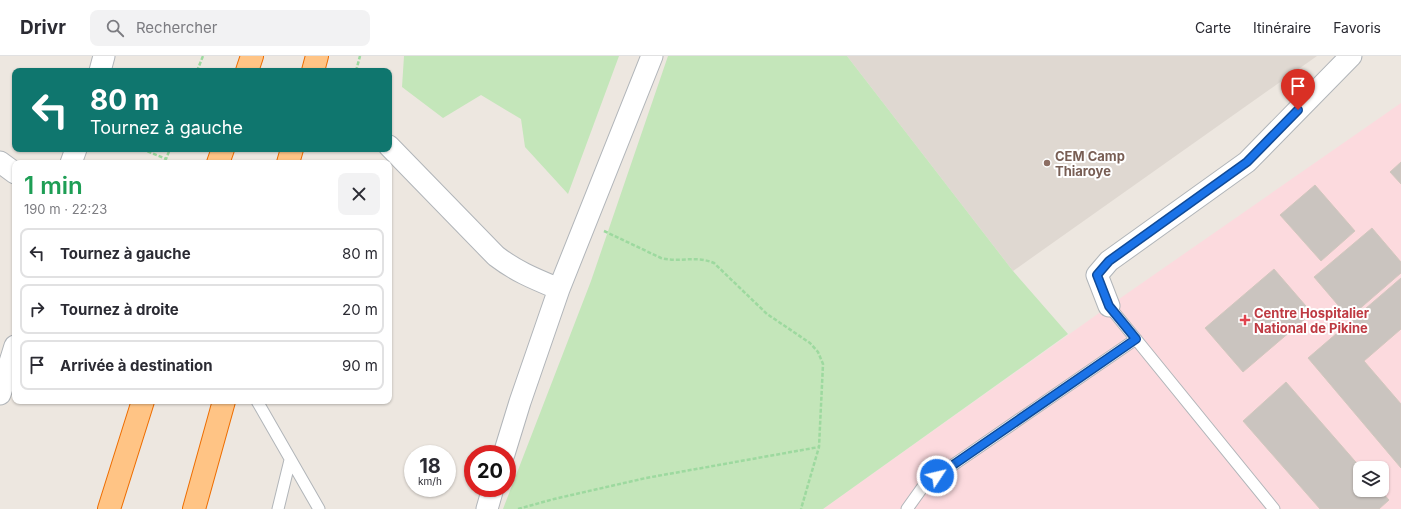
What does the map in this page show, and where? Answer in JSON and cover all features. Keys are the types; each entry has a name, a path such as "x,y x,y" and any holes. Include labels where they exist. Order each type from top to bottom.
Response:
{"highway":[{"path":"248,68 252,56"},
{"path":"314,68 317,56"},
{"path":"109,509 142,404"},
{"path":"194,509 223,404"}],"street":[{"path":"507,445 559,289 652,56"},
{"path":"1109,306 1097,275 1109,261 1247,162 1351,56"},
{"path":"392,149 496,256 513,269 526,276 559,289"},
{"path":"0,162 12,171"},
{"path":"0,394 9,347"},
{"path":"487,509 490,497"}],"lane":[{"path":"1109,306 1274,509"},
{"path":"907,509 922,488 937,476 1136,339"},
{"path":"258,404 319,509"},
{"path":"278,509 290,460"}],"path":[{"path":"198,68 202,56"},
{"path":"357,68 360,56"},
{"path":"149,152 166,159 169,152"},
{"path":"586,222 661,258 671,260 704,259 714,263 767,314 810,343 818,352 823,364 819,447 801,509"},
{"path":"518,509 646,478 819,447"}],"shaded area":[{"name":"CEM Camp Thiaroye","path":"847,56 1317,56 1013,271"},
{"name":"Centre Hospitalier National de Pikine","path":"1401,103 1401,509 823,509 1109,306"}],"green space":[{"path":"404,56 619,56 568,194 525,147 521,119 481,95 443,118 402,87"},
{"path":"668,56 847,56 1013,271 1068,334 823,509 503,509 508,497 516,497 516,475 591,281"}],"building":[{"path":"1401,162 1401,184 1390,172"},
{"path":"1315,185 1355,231 1321,261 1280,215"},
{"path":"1372,228 1401,262 1401,273 1349,318 1314,277"},
{"path":"1274,269 1312,313 1243,372 1205,328"},
{"path":"1401,278 1401,329 1364,361 1401,404 1401,468 1308,358"},
{"path":"1286,382 1355,461 1353,461 1353,497 1386,497 1389,500 1379,509 1320,509 1243,421"}],"place":[{"name":"CEM Camp Thiaroye","path":"1047,163"},
{"name":"Centre Hospitalier National de Pikine","path":"1245,320"}],"route":[{"path":"937,476 1136,339 1109,306 1097,275 1109,261 1247,162 1298,110"}]}
